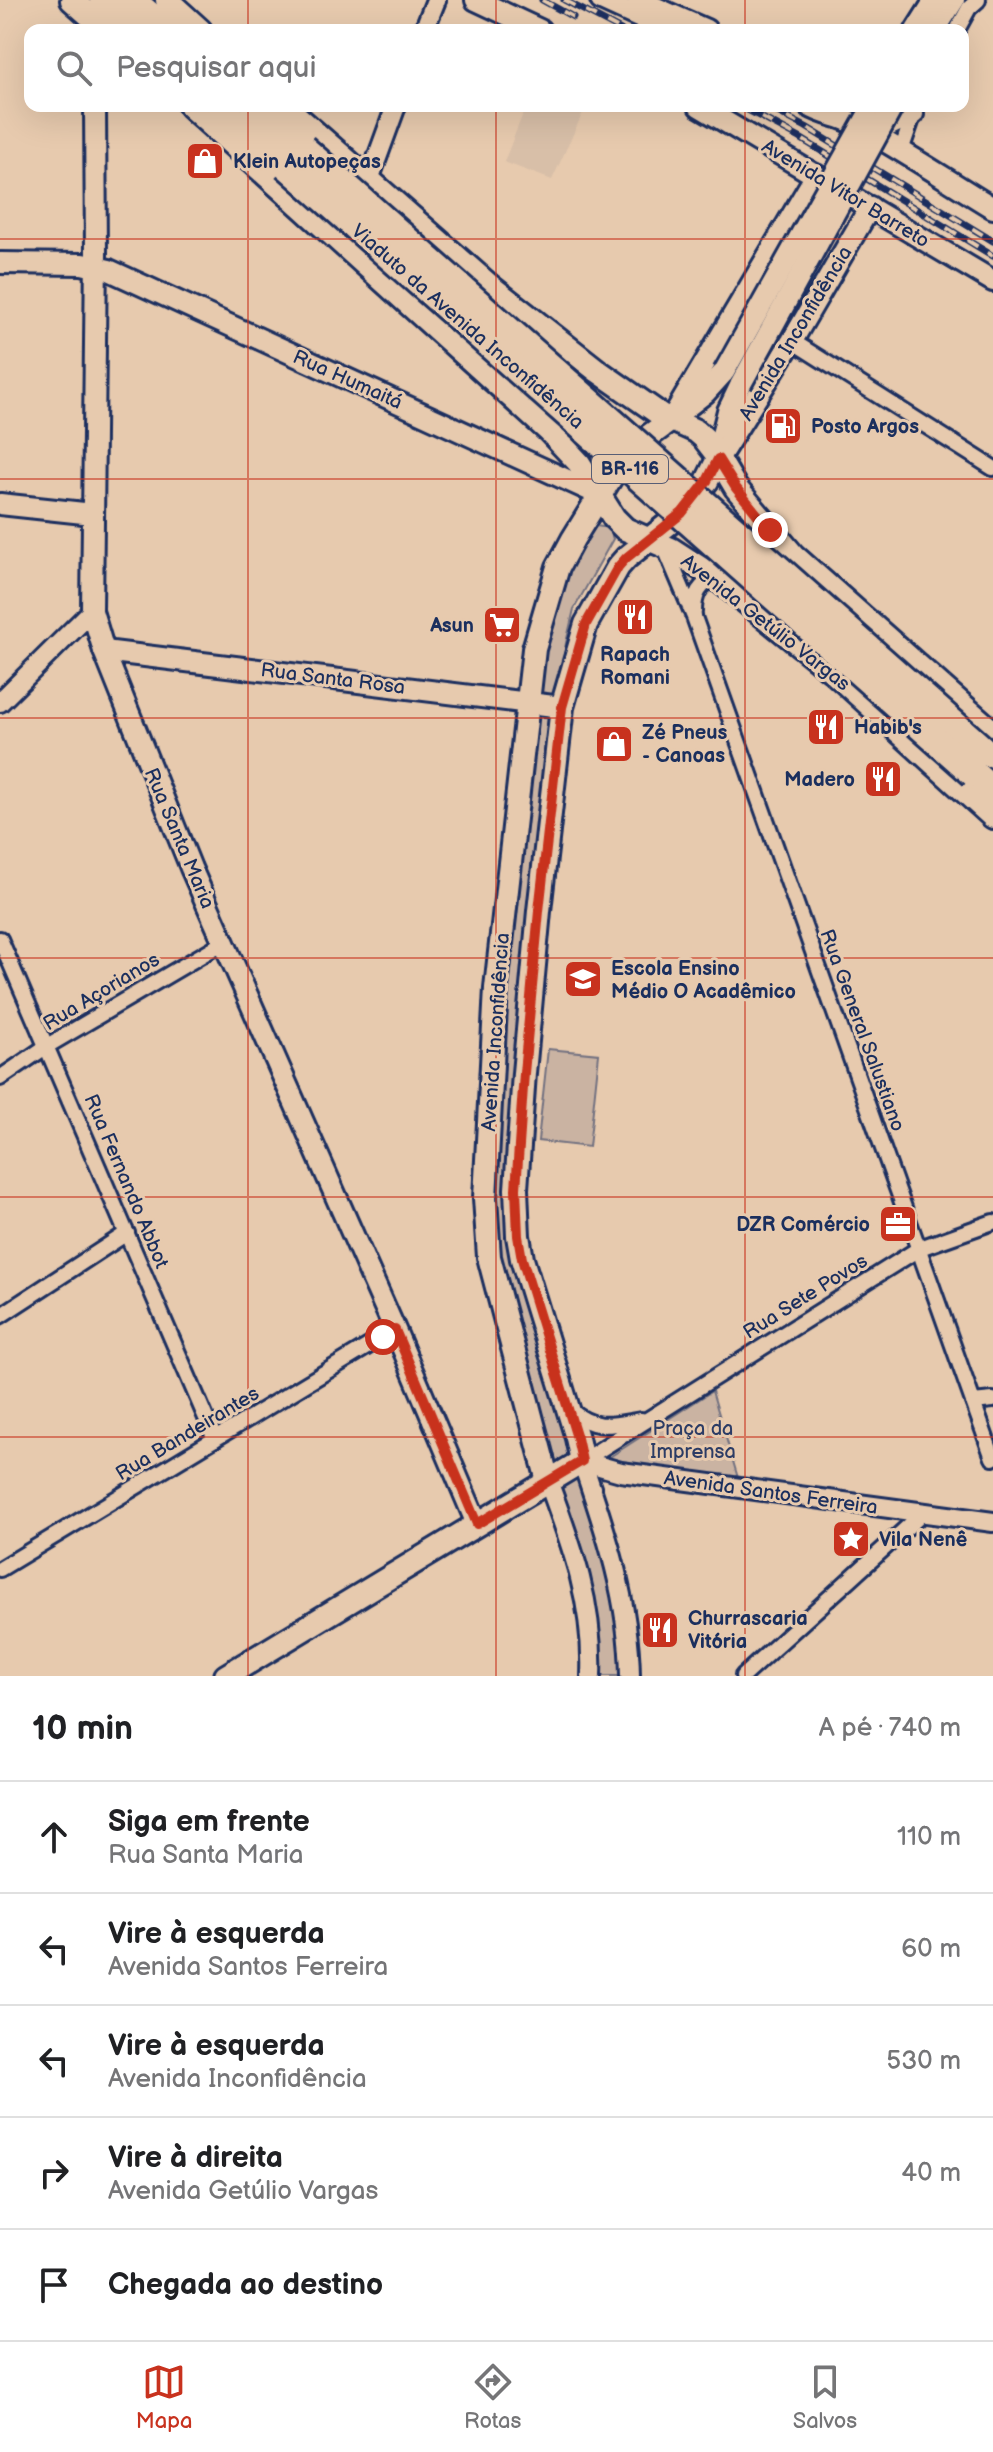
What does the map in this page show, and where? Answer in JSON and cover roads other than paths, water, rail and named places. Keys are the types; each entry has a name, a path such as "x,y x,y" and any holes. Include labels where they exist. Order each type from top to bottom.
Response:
{"highway":[{"path":"132,0 169,12"},
{"name":"BR-116","path":"229,112 295,157"},
{"name":"BR-116","path":"260,112 295,157"},
{"name":"Viaduto da Avenida Inconfidência","path":"295,157 988,762"}],"main road":[{"path":"72,0 101,21"},
{"path":"476,0 527,24"},
{"path":"601,0 654,24"},
{"path":"638,0 692,24"},
{"path":"920,24 935,0"},
{"path":"942,24 966,2"},
{"path":"169,12 190,24"},
{"name":"Rua Santa Maria","path":"95,112 92,611 104,651 191,868 477,1524"},
{"name":"Avenida Getúlio Vargas","path":"197,112 548,430 579,463 618,523 718,580 832,671 993,817"},
{"path":"292,112 490,286 598,371 671,420 696,431 709,443 736,488 770,530 988,762"},
{"name":"Avenida Vitor Barreto","path":"709,112 993,281"},
{"path":"819,112 826,116 839,112 993,208"},
{"path":"732,378 870,112"},
{"path":"732,378 889,112"},
{"path":"872,134 911,112"},
{"name":"Avenida Inconfidência","path":"671,420 816,175"},
{"name":"Avenida Inconfidência","path":"582,1461 522,1259 516,1189 531,989 561,715 586,624 618,567 626,558 656,543 696,498 870,207"},
{"name":"Rua Humaitá","path":"0,263 95,266 109,270 600,495"},
{"path":"548,430 584,437 601,428 610,415 611,398 598,371"},
{"name":"Avenida Inconfidência","path":"548,1481 489,1257 485,1198 496,988 534,649 558,567 623,458 705,393 732,378"},
{"name":"Avenida Inconfidência","path":"718,459 732,378"},
{"path":"0,504 93,514"},
{"path":"718,580 706,555 706,541 712,528 724,519 736,516 750,519 770,530"},
{"name":"Rua Santa Rosa","path":"104,651 527,710"},
{"path":"527,710 543,717 561,715"},
{"path":"226,1676 582,1461"}],"street":[{"path":"426,24 436,0"},
{"path":"959,24 966,2"},
{"path":"369,180 394,112"},
{"path":"901,151 914,112"},
{"path":"792,341 993,468"},
{"name":"Rua General Salustiano","path":"656,543 694,617 993,1458"},
{"path":"694,617 694,600 699,589 705,583 718,580"},
{"path":"0,702 92,611"},
{"name":"Rua Fernando Abbot","path":"0,939 215,1439"},
{"name":"Rua Açorianos","path":"0,1078 47,1046 224,942"},
{"name":"Rua Sete Povos","path":"582,1461 920,1248 993,1222"},
{"path":"0,1316 127,1233"},
{"name":"Rua Bandeirantes","path":"0,1569 395,1330"},
{"path":"973,1402 993,1400"},
{"name":"Rua Sete Povos","path":"568,1409 589,1424 601,1426 645,1420"},
{"name":"Avenida Inconfidência","path":"582,1461 617,1570 630,1636 630,1676"},
{"name":"Avenida Santos Ferreira","path":"582,1461 621,1472 993,1522"},
{"name":"Avenida Inconfidência","path":"548,1481 585,1591 592,1652 591,1676"},
{"path":"743,1676 923,1513"}],"railway":[{"path":"542,0 573,17"},
{"path":"564,0 610,24"},
{"path":"751,112 800,138 993,256"},
{"path":"777,112 993,241"}],"place":[{"name":"Klein Autopeças","path":"205,161"},
{"name":"Posto Argos","path":"783,426"},
{"name":"Rapach Romani","path":"635,617"},
{"name":"Asun","path":"502,625"},
{"name":"Habib's","path":"826,727"},
{"name":"Zé Pneus - Canoas","path":"614,744"},
{"name":"Madero","path":"883,779"},
{"name":"Escola Ensino Médio O Acadêmico","path":"583,979"},
{"name":"DZR Comércio","path":"898,1224"},
{"name":"Vila Nenê","path":"851,1539"},
{"name":"Churrascaria Vitória","path":"660,1630"}],"park label":[{"name":"Praça da Imprensa","path":"693,1440"}]}
